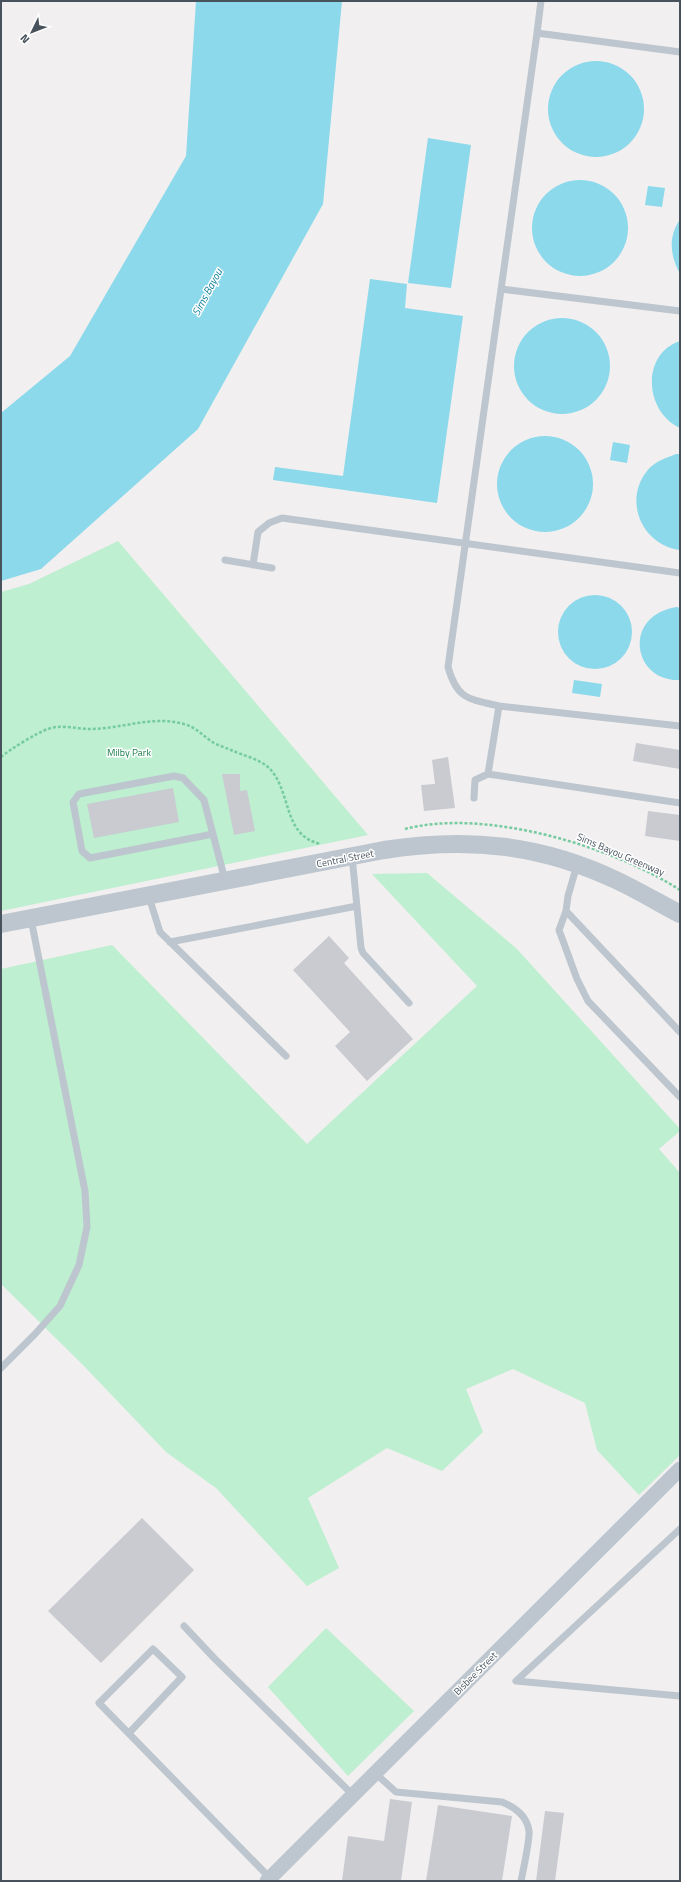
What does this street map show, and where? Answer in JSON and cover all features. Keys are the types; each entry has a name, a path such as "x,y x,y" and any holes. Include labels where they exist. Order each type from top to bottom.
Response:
{"street":[{"name":"Central Street","path":"1,924 420,844 477,843 507,846 577,864 618,881 680,914"},
{"name":"Bisbee Street","path":"271,1880 353,1795 680,1469"}],"lane":[{"path":"541,1 448,667 453,682 460,693 473,700 498,706 680,726"},
{"path":"537,33 680,52"},
{"path":"501,289 680,311"},
{"path":"253,565 258,532 270,522 282,518 466,542 680,573"},
{"path":"225,560 272,568"},
{"path":"488,774 498,706"},
{"path":"474,798 475,780 488,774 680,803"},
{"path":"213,834 90,858 82,851 73,802 79,794 174,776 183,778 204,800 213,834 225,881"},
{"path":"352,856 361,948 409,1003"},
{"path":"577,864 568,896 566,912 559,930 577,979 588,1001 680,1097"},
{"path":"148,895 160,932 286,1056"},
{"path":"170,942 357,906"},
{"path":"566,912 680,1032"},
{"path":"1,1368 60,1306 79,1265 87,1227 85,1191 30,918"},
{"path":"680,1529 516,1681 680,1696"},
{"path":"184,1626 214,1658 353,1795"},
{"path":"128,1733 182,1677 153,1650 99,1703 128,1733 271,1880"},
{"path":"375,1773 396,1792 502,1802 515,1808 523,1818 529,1830 521,1881"}],"path":[{"path":"1,757 38,733 49,728 60,727 92,729 140,722 171,720 186,724 198,730 214,743 262,762 271,770 280,783 290,817 296,830 308,840 327,846"},
{"name":"Sims Bayou Greenway","path":"401,831 419,826 480,823 553,836 591,848 618,859 680,890"}],"green space":[{"name":"Milby Park","path":"118,541 368,835 1,911 1,592 29,584"},
{"path":"427,873 517,949 680,1129 680,1131 659,1149 680,1173 680,1455 639,1495 597,1450 585,1403 513,1369 466,1389 483,1432 442,1471 387,1448 308,1498 339,1568 307,1586 216,1488 166,1452 84,1366 1,1284 1,969 112,945 307,1144 477,986 372,874"},
{"path":"326,1628 414,1711 348,1776 268,1687"}],"water":[{"name":"Sims Bayou","path":"196,1 342,1 323,204 198,429 41,569 1,581 1,413 70,356 186,156"},
{"path":"596,61 614,65 623,69 630,75 636,82 640,91 644,109 640,127 636,136 630,143 623,149 614,153 596,157 578,153 569,149 562,143 556,136 552,127 548,109 552,91 556,82 562,75 569,69 578,65"},
{"path":"428,138 471,145 451,288 408,283"},
{"path":"580,180 598,184 607,188 614,194 620,201 624,210 628,228 624,246 620,255 614,262 607,268 598,272 580,276 562,272 553,268 546,262 540,255 536,246 532,228 536,210 540,201 546,194 553,188 562,184"},
{"path":"648,186 665,188 662,207 645,205"},
{"path":"680,219 680,274 672,253 672,240 676,226"},
{"path":"370,279 407,284 405,308 463,316 437,503 273,480 275,467 343,476"},
{"path":"562,318 580,322 589,326 596,332 602,339 606,348 610,366 606,384 602,393 596,400 589,406 580,410 562,414 544,410 535,406 528,400 522,393 518,384 514,366 518,348 522,339 528,332 535,326 544,322"},
{"path":"680,341 680,428 668,420 659,409 654,396 652,383 653,370 658,358 667,348"},
{"path":"545,436 563,440 572,444 579,450 585,457 589,466 593,484 589,502 585,511 579,518 572,524 563,528 545,532 527,528 518,524 511,518 505,511 501,502 497,484 501,466 505,457 511,450 518,444 527,440"},
{"path":"613,442 630,445 627,463 610,460"},
{"path":"676,454 680,454 680,550 655,540 640,520 637,508 637,495 640,483 647,471 657,462"},
{"path":"595,595 609,598 621,606 629,618 632,632 629,646 621,658 609,666 595,669 581,666 569,658 561,646 558,632 561,618 569,606 581,598"},
{"path":"677,607 680,608 680,680 664,678 652,671 643,660 640,647 641,634 648,622 659,613"},
{"path":"574,680 602,684 600,697 572,693"}],"building":[{"path":"636,743 680,750 680,769 633,761"},
{"path":"448,757 455,808 424,811 421,785 435,784 432,760"},
{"path":"222,774 240,774 240,791 247,790 255,831 234,835"},
{"path":"173,788 179,822 94,838 87,804"},
{"path":"648,811 680,815 680,841 645,836"},
{"path":"329,936 349,958 344,963 413,1039 367,1081 335,1046 350,1032 293,970"},
{"path":"142,1518 194,1570 101,1663 48,1611"},
{"path":"390,1799 412,1802 401,1881 342,1881 348,1836 384,1841"},
{"path":"438,1805 512,1816 502,1881 426,1881"},
{"path":"545,1811 564,1813 555,1881 536,1881"}]}
